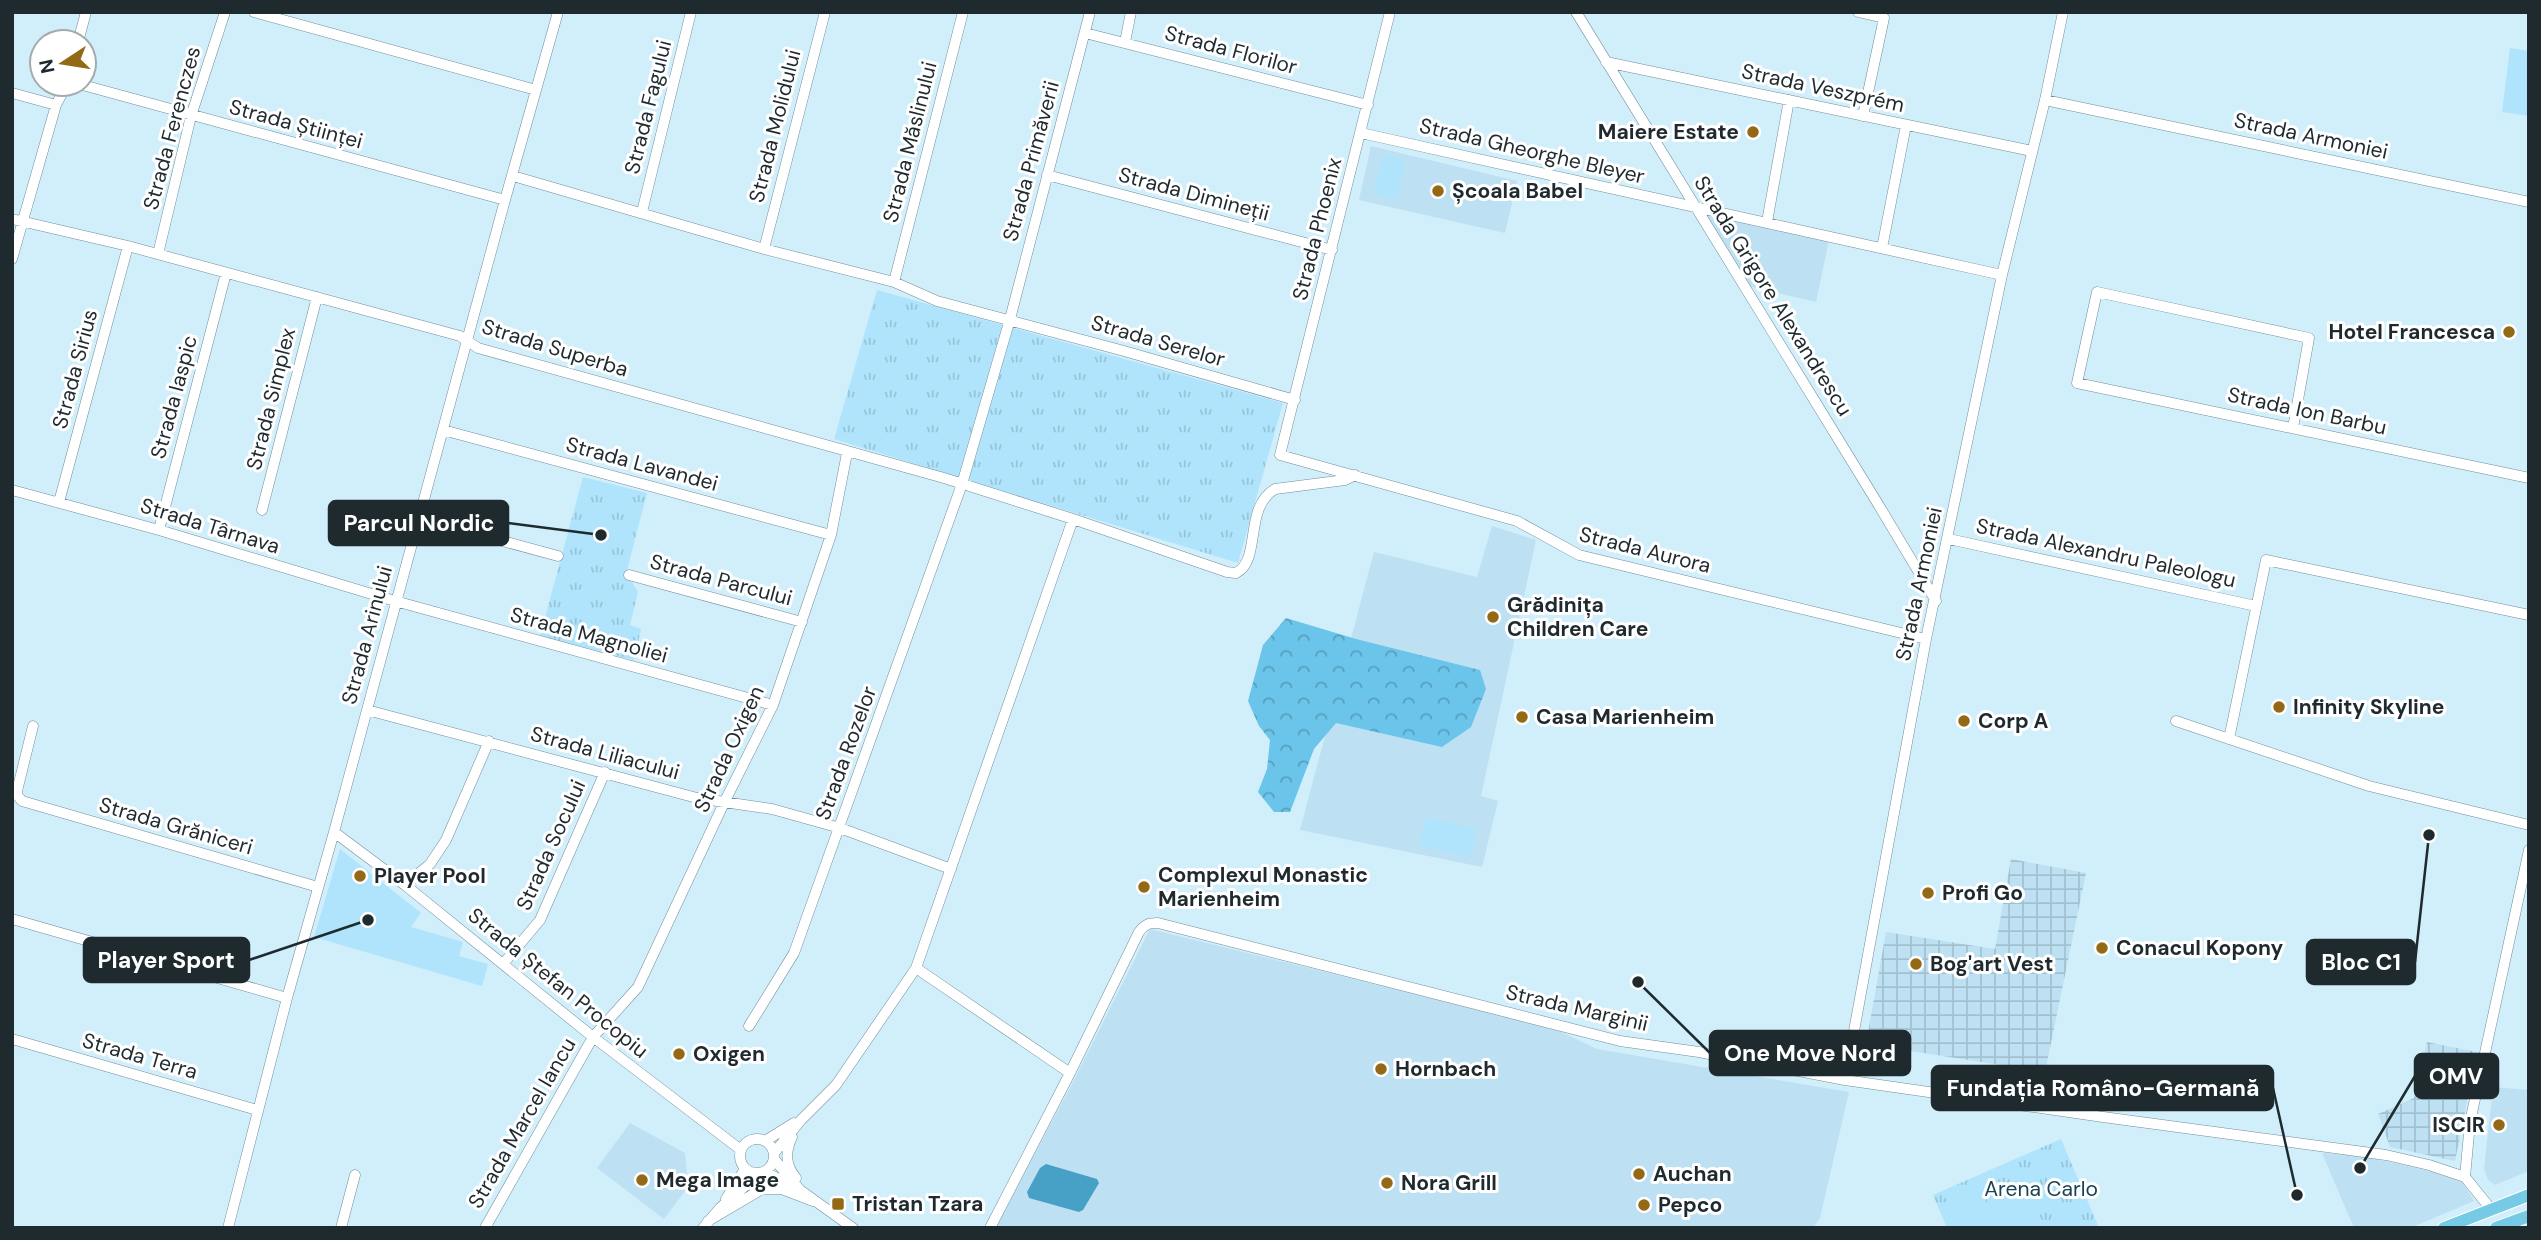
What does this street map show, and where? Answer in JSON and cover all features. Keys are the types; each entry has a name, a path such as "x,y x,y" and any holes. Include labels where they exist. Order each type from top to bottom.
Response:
{"main road":[{"path":"2444,1228 2529,1195"},
{"path":"2490,1208 2504,1226 2529,1216"}],"street":[{"name":"Strada Ferenczes","path":"158,254 191,116 225,12"},
{"path":"254,12 536,90"},
{"name":"Strada Arinului","path":"228,1228 286,998 334,832 558,12"},
{"name":"Strada Fagului","path":"642,212 691,12"},
{"name":"Strada Molidului","path":"764,249 825,12"},
{"name":"Strada Măslinului","path":"894,282 963,12"},
{"name":"Strada Primăverii","path":"962,484 1010,319 1090,12"},
{"path":"1125,42 1131,12"},
{"name":"Strada Phoenix","path":"1280,455 1390,12"},
{"name":"Strada Grigore Alexandrescu","path":"1576,12 1936,601"},
{"path":"1858,12 1884,18 1863,116"},
{"name":"Strada Armoniei","path":"1845,1080 1926,639 2002,275 2045,100 2063,12"},
{"name":"Strada Florilor","path":"1085,33 1368,106"},
{"name":"Strada Veszprém","path":"1606,62 2032,151"},
{"name":"Strada Științei","path":"98,89 505,200"},
{"path":"12,93 56,105"},
{"path":"12,259 18,220 60,98"},
{"path":"1767,222 1789,100"},
{"name":"Strada Armoniei","path":"2045,100 2529,202"},
{"path":"1882,248 1906,125"},
{"name":"Strada Gheorghe Bleyer","path":"1361,133 2002,275"},
{"name":"Strada Dimineții","path":"1047,175 1332,250"},
{"path":"513,176 642,212"},
{"name":"Strada Serelor","path":"642,212 764,249 894,282 937,301 1010,319 1294,400"},
{"name":"Strada Superba","path":"18,220 128,246 460,336 478,348 847,453 888,461 1073,519 1227,572 1236,573 1246,564 1259,505 1270,492 1275,489 1345,480 1355,475"},
{"name":"Strada Sirius","path":"59,502 128,246"},
{"name":"Strada Iaspic","path":"159,530 226,273"},
{"name":"Strada Ion Barbu","path":"2293,428 2309,338 2096,292 2077,383 2529,478"},
{"name":"Strada Simplex","path":"262,510 317,297"},
{"name":"Strada Lavandei","path":"443,430 831,535"},
{"name":"Strada Oxigen","path":"593,1037 638,987 773,705 831,535 847,453"},
{"name":"Strada Aurora","path":"1280,455 1517,521 1579,555 1926,639"},
{"name":"Strada Rozelor","path":"748,1026 794,953 962,484"},
{"name":"Strada Târnava","path":"12,490 159,530 396,601"},
{"path":"418,518 558,556"},
{"path":"705,1224 762,1173 801,1120 836,1085 916,968 1073,519"},
{"name":"Strada Alexandru Paleologu","path":"1949,539 2256,606"},
{"path":"2229,739 2266,560 2529,615"},
{"name":"Strada Parcului","path":"629,575 802,622"},
{"name":"Strada Magnoliei","path":"396,601 773,705"},
{"name":"Strada Liliacului","path":"367,709 697,798 772,809 840,828 951,869"},
{"path":"2176,721 2369,786 2529,825"},
{"name":"Strada Grăniceri","path":"33,726 17,791 22,801 318,887"},
{"path":"405,885 430,864 446,840 489,741"},
{"name":"Strada Socului","path":"503,964 540,920 605,772"},
{"name":"Strada Ștefan Procopiu","path":"334,832 741,1150"},
{"path":"2490,1208 2465,1177 2470,1122 2529,850"},
{"path":"12,919 286,998"},
{"name":"Strada Marginii","path":"990,1228 1139,932 1150,923 1620,1041 1699,1052 1845,1080 2386,1155 2465,1177"},
{"path":"916,968 1070,1073"},
{"name":"Strada Marcel Iancu","path":"485,1228 593,1037"},
{"name":"Strada Terra","path":"12,1039 257,1110"},
{"path":"800,1190 762,1173 745,1169 740,1160 741,1150 749,1141 765,1141 801,1120"},
{"path":"801,1120 788,1145 787,1163 813,1201"},
{"name":"Strada Ștefan Procopiu","path":"726,1136 749,1141"},
{"path":"765,1141 800,1190 849,1227"},
{"path":"720,1208 745,1169"},
{"path":"341,1228 355,1175"},
{"path":"705,1224 762,1189 782,1189 813,1201"}],"shaded area":[{"name":"Școala Babel","path":"1371,146 1517,181 1505,233 1359,200"},
{"path":"1706,214 1829,240 1816,302 1748,286"},
{"path":"1492,526 1536,540 1481,796 1498,801 1482,867 1300,830 1374,552 1477,577"},
{"path":"2011,859 2086,873 2045,1072 1866,1044 1886,932 1995,949"},
{"path":"1150,929 1553,1028 1597,1049 1849,1092 1820,1218 1813,1228 995,1228 1071,1086"},
{"path":"2427,1042 2477,1052 2455,1161 2390,1147 2378,1114 2414,1098"},
{"path":"2493,1087 2529,1090 2529,1171 2495,1185 2488,1180 2484,1169"},
{"path":"630,1123 685,1153 688,1187 664,1219 597,1168"},
{"path":"2322,1153 2367,1157 2434,1172 2462,1182 2474,1201 2410,1228 2354,1228"},
{"path":"1046,1164 1097,1179 1099,1183 1083,1210 1079,1212 1029,1198 1027,1192 1040,1168"}],"green space":[{"path":"2510,48 2529,51 2529,116 2502,112"},
{"path":"1383,154 1406,159 1397,200 1373,194"},
{"path":"877,290 1283,403 1238,563 834,439"},
{"path":"583,477 647,493 625,578 631,580 638,592 630,625 641,629 634,660 540,636"},
{"path":"1286,618 1356,639 1480,670 1486,689 1471,727 1442,747 1336,723 1314,749 1290,812 1274,812 1258,792 1267,769 1270,740 1259,726 1248,701 1263,645"},
{"path":"1425,817 1477,829 1471,857 1419,846"},
{"path":"340,849 421,913 411,927 463,942 459,956 488,964 482,986 314,937"},
{"name":"Arena Carlo","path":"2061,1139 2099,1228 1947,1228 1933,1195"},
{"path":"2024,1177 2045,1228 1998,1228 1984,1194"},
{"path":"1977,1184 1996,1228 1958,1228 1945,1197"}],"place":[{"name":"Maiere Estate","path":"1753,132"},
{"name":"Școala Babel","path":"1438,191"},
{"name":"Hotel Francesca","path":"2509,332"},
{"name":"Parcul Nordic","path":"601,535"},
{"name":"Grădinița Children Care","path":"1493,617"},
{"name":"Infinity Skyline","path":"2279,707"},
{"name":"Casa Marienheim","path":"1522,717"},
{"name":"Corp A","path":"1964,721"},
{"name":"Bloc C1","path":"2429,835"},
{"name":"Player Pool","path":"360,876"},
{"name":"Complexul Monastic Marienheim","path":"1144,887"},
{"name":"Profi Go","path":"1928,893"},
{"name":"Player Sport","path":"368,920"},
{"name":"Conacul Kopony","path":"2102,948"},
{"name":"Bog'art Vest","path":"1916,964"},
{"name":"One Move Nord","path":"1638,982"},
{"name":"Oxigen","path":"679,1054"},
{"name":"Hornbach","path":"1381,1069"},
{"name":"ISCIR","path":"2499,1125"},
{"name":"OMV","path":"2360,1168"},
{"name":"Auchan","path":"1639,1174"},
{"name":"Mega Image","path":"642,1180"},
{"name":"Nora Grill","path":"1387,1183"},
{"name":"Fundația Româno-Germană","path":"2297,1195"},
{"name":"Tristan Tzara","path":"838,1204"},
{"name":"Pepco","path":"1644,1205"}]}
